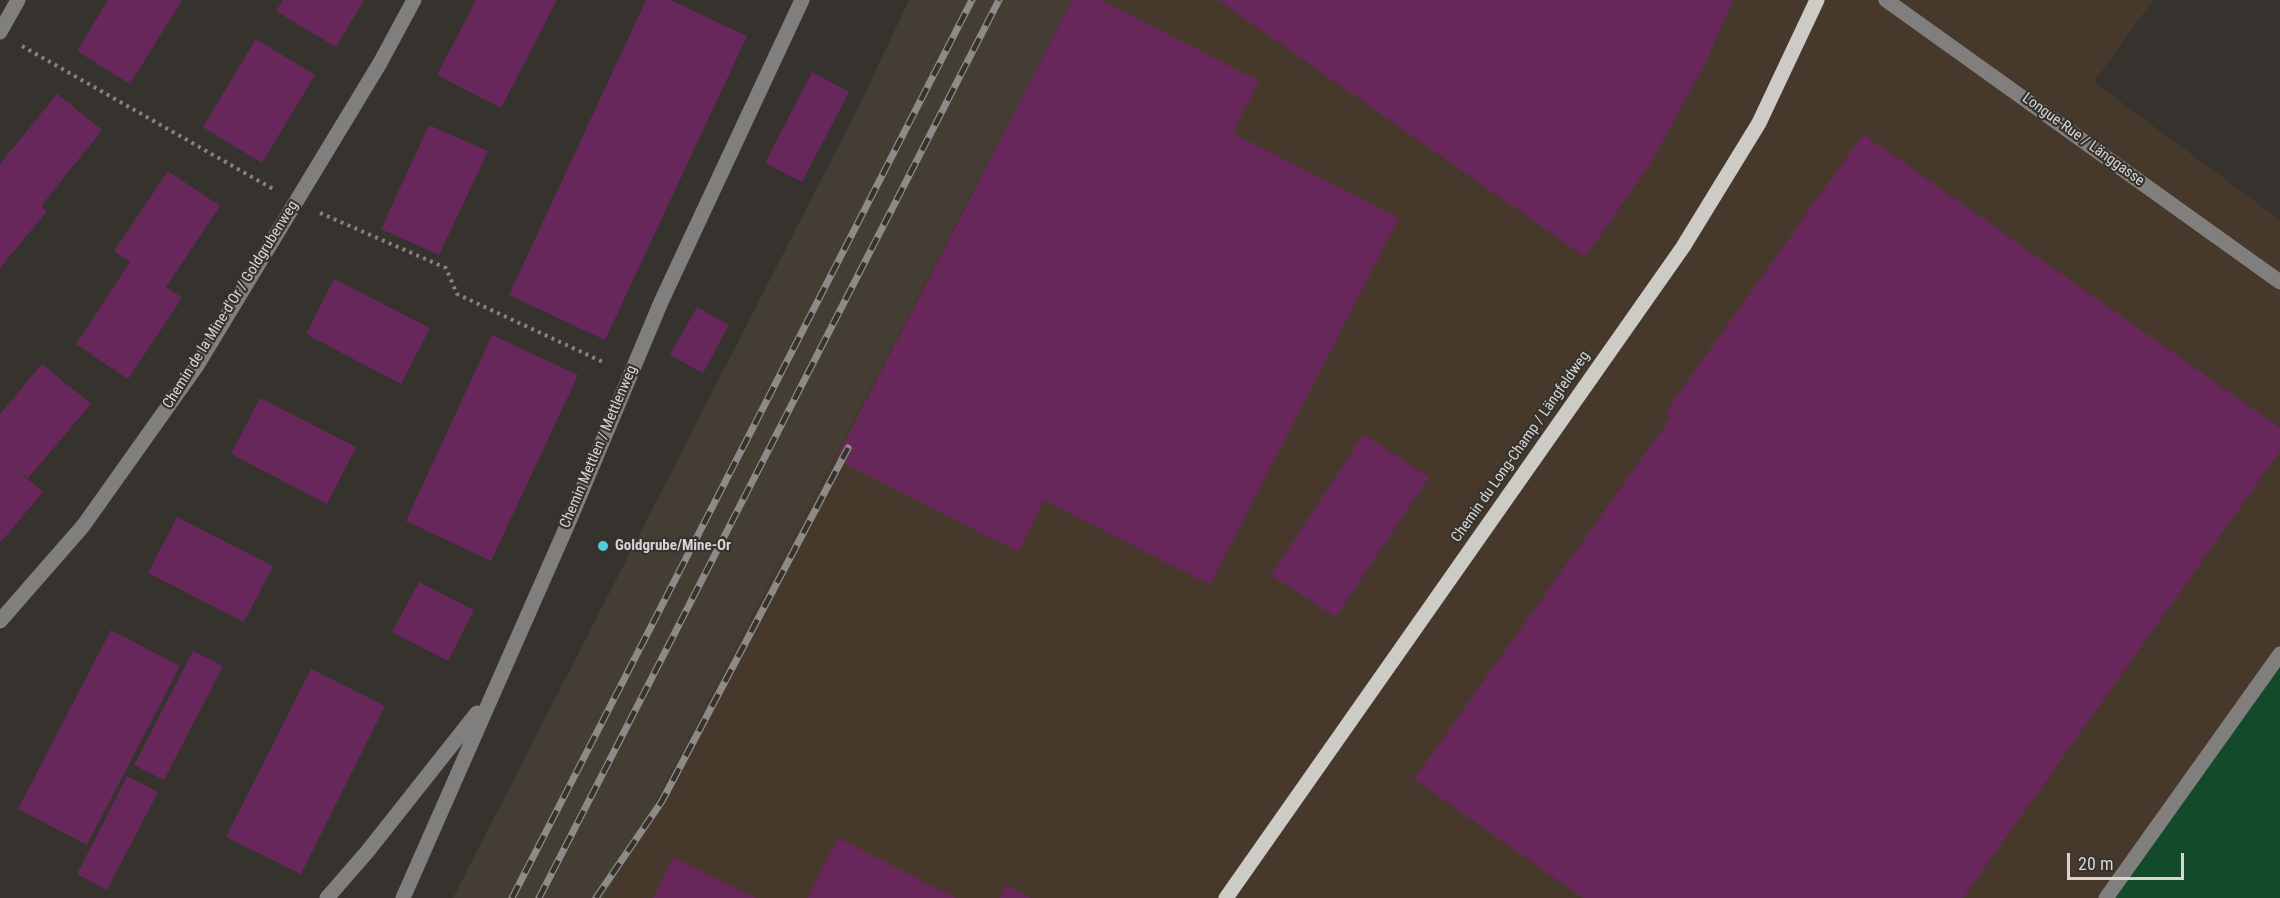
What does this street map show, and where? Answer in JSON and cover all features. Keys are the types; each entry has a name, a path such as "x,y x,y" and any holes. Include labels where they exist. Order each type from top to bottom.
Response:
{"main road":[{"name":"Chemin du Long-Champ / Längfeldweg","path":"1226,898 1683,247 1759,123 1817,0"}],"street":[{"path":"0,32 18,0"},
{"name":"Chemin de la Mine-d'Or / Goldgrubenweg","path":"0,621 83,526 196,368 380,63 414,0"},
{"name":"Chemin Mettlen / Mettlenweg","path":"403,898 570,519 661,302 802,0"},
{"name":"Longue-Rue / Länggasse","path":"1886,0 2280,282"},
{"path":"2106,898 2280,654"},
{"path":"327,898 367,852 490,697"}],"path":[{"path":"20,46 296,202 446,268 457,294 605,363"}],"shaded area":[{"path":"909,0 1072,0 606,898 453,898 861,102"},
{"path":"1072,0 2153,0 2094,82 2280,220 2280,654 2106,898 606,898"}],"green space":[{"path":"2280,654 2280,898 2106,898"}],"building":[{"path":"108,0 182,0 130,84 77,51"},
{"path":"283,0 364,0 336,47 276,11"},
{"path":"476,0 557,0 501,108 437,75"},
{"path":"646,0 670,0 747,36 605,340 509,295"},
{"path":"1072,0 1101,0 1259,81 1233,133 1399,218 1210,585 1044,500 1018,552 836,459"},
{"path":"1218,0 1733,0 1707,60 1649,166 1585,257"},
{"path":"256,39 315,75 262,163 203,127"},
{"path":"812,72 849,92 802,182 765,163"},
{"path":"57,94 102,130 41,206 47,211 0,268 0,164"},
{"path":"429,125 488,151 439,255 381,229"},
{"path":"1863,134 2280,428 2280,451 1963,898 1583,898 1414,779 1671,417 1665,413"},
{"path":"168,171 220,206 166,287 182,298 128,379 76,344 130,262 114,251"},
{"path":"334,279 430,328 401,384 306,334"},
{"path":"697,307 729,325 703,373 670,355"},
{"path":"492,335 578,375 491,561 406,521"},
{"path":"42,364 91,404 28,478 2,457 43,492 0,543 0,414"},
{"path":"260,398 356,447 327,504 231,454"},
{"path":"1364,434 1429,477 1336,617 1271,575"},
{"path":"177,517 273,566 244,622 148,573"},
{"path":"419,582 474,610 448,661 392,632"},
{"path":"111,630 180,666 87,845 18,809"},
{"path":"193,651 223,666 164,780 134,765"},
{"path":"311,669 385,706 301,874 226,837"},
{"path":"127,776 158,792 107,890 77,874"},
{"path":"838,838 956,898 807,898"},
{"path":"673,857 756,898 653,898"},
{"path":"1006,885 1031,898 999,898"}],"railway":[{"path":"512,898 972,0"},
{"path":"539,898 999,0"},
{"path":"596,898 662,801 848,448"}],"place":[{"name":"Goldgrube/Mine-Or","path":"603,546"}]}
